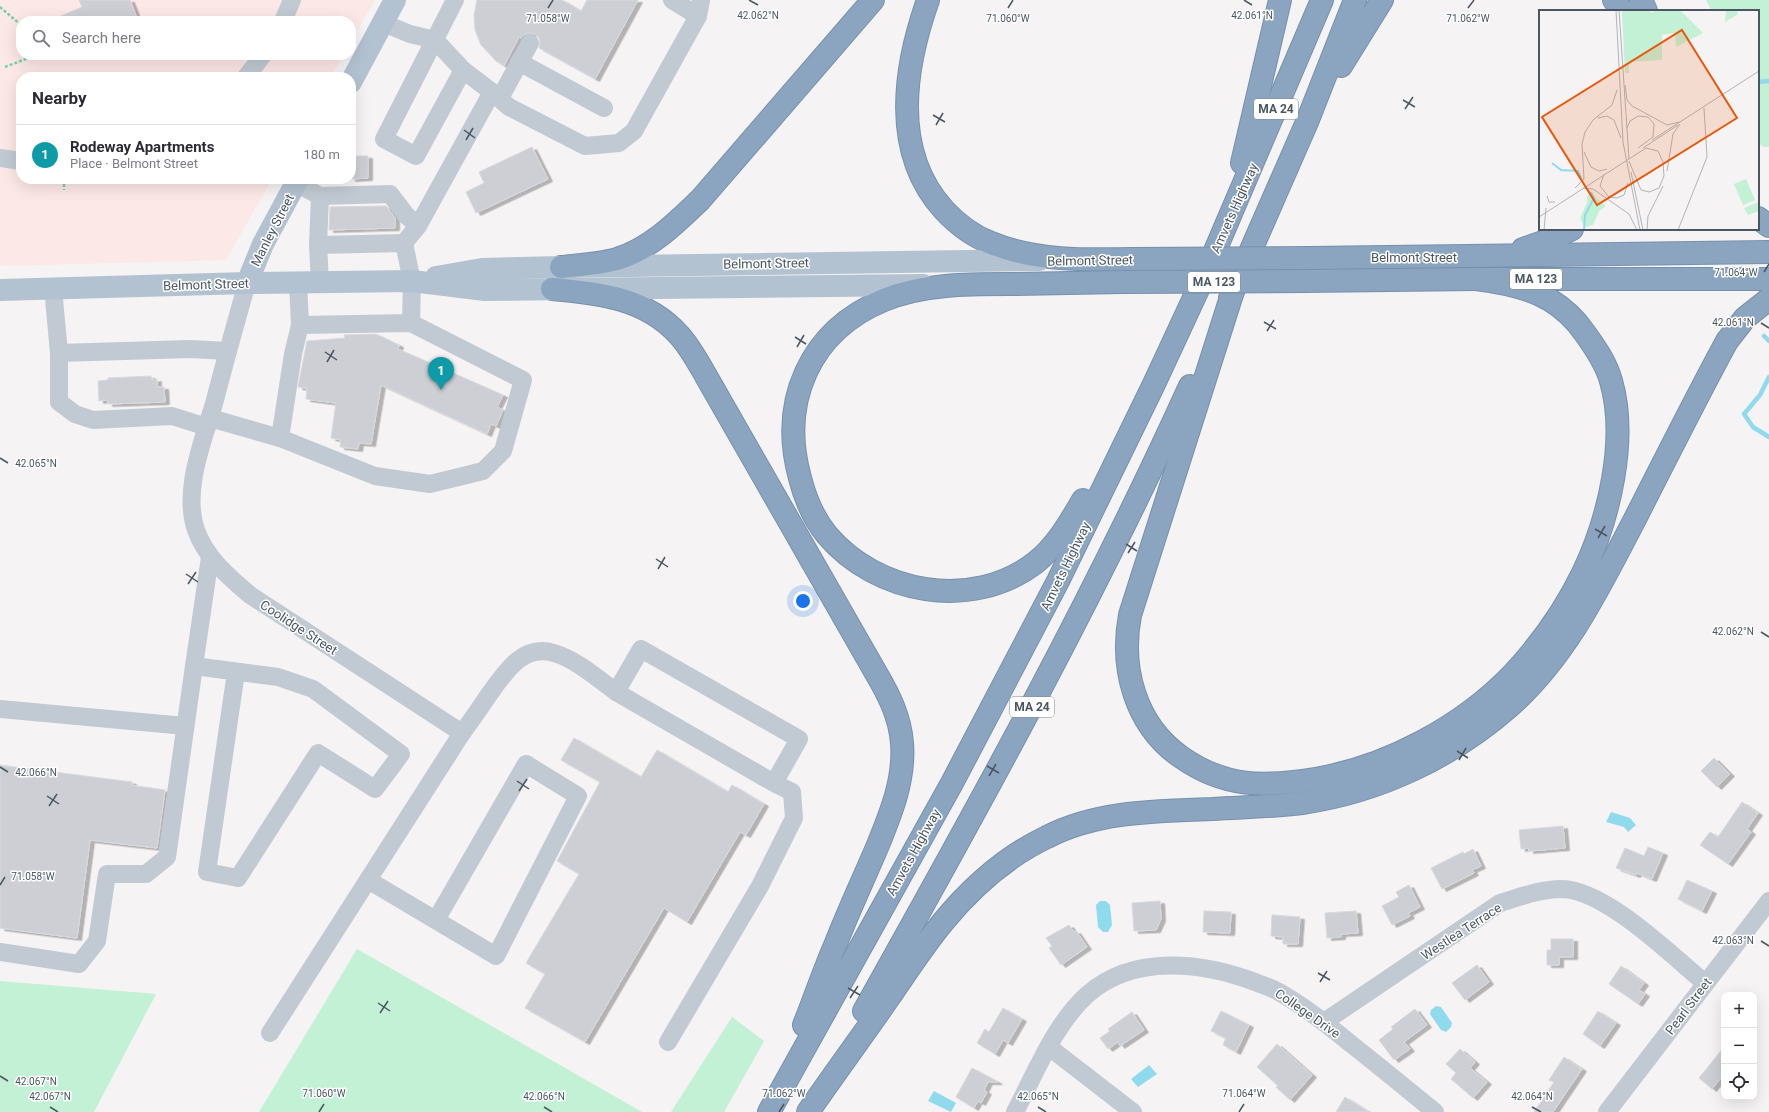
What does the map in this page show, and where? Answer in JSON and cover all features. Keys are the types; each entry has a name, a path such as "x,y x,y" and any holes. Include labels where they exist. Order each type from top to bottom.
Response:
{"highway":[{"path":"562,267 599,263 618,258 647,244 671,227 700,200 873,0"},
{"path":"928,0 914,49 907,108 907,126 911,150 927,187 951,217 972,234 991,243 1031,254 1095,260"},
{"path":"1230,218 1280,0"},
{"name":"Amvets Highway","path":"773,1105 1009,678 1154,384 1230,218 1322,0"},
{"name":"MA 24","path":"808,1112 982,802 1066,642 1170,429 1233,291 1308,122 1356,0"},
{"path":"1308,122 1382,0"},
{"path":"1614,0 1622,10"},
{"path":"1641,0 1646,10"},
{"path":"1759,219 1769,226"},
{"path":"1486,256 1528,248 1570,230"},
{"name":"Belmont Street","path":"1095,260 1769,252"},
{"path":"1233,291 1132,609 1127,630 1128,669 1135,694 1145,718 1160,738 1178,755 1206,773 1233,781 1257,784 1290,783 1332,776 1392,757 1438,732 1467,713 1512,675 1546,635 1572,594 1594,548 1609,497 1614,469 1616,442 1615,401 1611,381 1603,361 1592,342 1579,326 1560,307 1548,299 1512,285 1476,279"},
{"name":"Belmont Street","path":"962,284 1303,280 1769,279"},
{"path":"962,284 905,292 885,299 858,313 840,326 825,342 807,370 797,394 793,417 793,442 796,465 803,489 813,512 826,533 839,548 871,571 907,585 948,591 972,589 994,584 1023,571 1036,562 1062,534 1154,384"},
{"path":"552,288 607,295 636,304 664,321 685,343 696,359 892,701 897,716 901,736 902,756 901,771 895,799 862,883 836,943 773,1105"},
{"path":"808,1112 940,925 971,892 1000,868 1032,845 1064,830 1116,816 1154,811 1302,803 1356,792 1397,777 1442,755 1467,739 1511,705 1549,665 1583,617 1727,341 1745,318 1769,299"}],"main road":[{"path":"356,73 395,0"},
{"name":"Manley Street","path":"247,282 263,244 295,184"},
{"name":"Belmont Street","path":"412,281 482,269 1095,260"},
{"name":"Belmont Street","path":"0,290 247,282 412,281 485,290 962,284"}],"street":[{"path":"285,16 292,0"},
{"path":"455,0 384,139 416,156 463,70"},
{"path":"383,23 410,34 435,40 463,70 496,95 509,107 584,146 619,143 634,131 699,8 672,0"},
{"path":"318,244 404,243 418,226 496,95 530,43"},
{"path":"250,72 259,60"},
{"path":"519,62 604,108"},
{"path":"0,158 16,160"},
{"path":"302,184 320,196 390,194 406,215 418,226"},
{"path":"320,196 318,244 320,282"},
{"path":"404,243 412,281 411,323"},
{"name":"Coolidge Street","path":"247,282 194,478 192,493 193,514 196,530 210,557 250,595 462,733"},
{"path":"280,438 293,354 300,325 298,282"},
{"path":"53,288 59,353 59,402 75,414 93,420 172,416 209,422 280,438 375,476 430,484 483,471 503,451 523,380 411,323 300,325"},
{"path":"59,353 190,350 228,351"},
{"path":"0,952 79,964 97,941 106,874 146,874 167,857 210,557"},
{"path":"616,692 641,649 661,660 798,739 774,782"},
{"path":"270,1033 462,733 508,667 522,657 534,652 545,651 555,653 576,663 616,692 792,792 794,818 760,886 668,1042"},
{"path":"194,666 278,677 313,689 401,754 375,789 318,753 238,878 208,872 236,672"},
{"path":"0,709 185,726"},
{"path":"368,880 496,956 578,796 526,764 436,920"},
{"name":"Westlea Terrace","path":"1324,1022 1500,904 1527,894 1552,890 1567,890 1583,893 1611,908 1628,919 1705,983"},
{"name":"Pearl Street","path":"1607,1112 1705,983 1768,905"},
{"name":"College Drive","path":"1015,1112 1056,1034 1076,1006 1088,994 1116,977 1132,971 1160,966 1192,966 1245,978 1277,990 1324,1022 1435,1112"},
{"path":"1049,1047 1133,1112"}],"path":[{"path":"0,7 16,21"},
{"path":"5,68 24,60"},
{"path":"64,184 64,190"}],"shaded area":[{"path":"0,0 375,0 356,32 356,16 16,16 16,60 340,60 334,72 16,72 16,184 269,184 226,260 0,266"}],"green space":[{"path":"1706,0 1769,0 1769,147 1764,147 1759,144 1759,10 1711,10"},
{"path":"357,949 642,1112 259,1112"},
{"path":"0,981 156,994 94,1112 0,1112"},
{"path":"732,1017 764,1041 724,1112 671,1112"}],"water":[{"path":"1611,812 1630,818 1636,825 1628,832 1624,827 1606,822"},
{"path":"1100,901 1106,901 1110,905 1112,925 1108,932 1103,932 1098,927 1096,905"},
{"path":"1436,1006 1441,1007 1452,1023 1451,1027 1446,1032 1441,1030 1430,1014 1431,1010"},
{"path":"1149,1065 1157,1074 1138,1087 1131,1079"},
{"path":"934,1091 956,1103 951,1112 928,1101"}],"building":[{"path":"79,0 130,0 136,16 61,16 82,7"},
{"path":"477,0 562,0 581,11 587,0 638,0 595,79 539,48 539,38 535,34 530,33 525,34 521,38 519,37 504,66 496,61 481,45 475,30 474,15"},
{"path":"532,147 548,179 476,213 466,192 484,183 479,172"},
{"path":"356,156 368,156 368,178 356,179"},
{"path":"386,206 395,218 395,228 329,230 330,207"},
{"path":"376,334 399,345 398,349 503,395 497,407 503,410 496,426 491,424 487,434 381,385 371,444 359,443 358,449 340,447 341,440 331,438 336,403 306,399 307,388 298,387 307,341 345,338 344,335"},
{"path":"151,376 152,380 157,379 157,387 164,387 165,402 108,404 108,400 99,401 98,381 108,380 108,378"},
{"path":"574,738 641,777 657,750 728,792 732,785 764,804 746,835 740,832 687,922 664,908 585,1042 525,1008 545,974 526,963 579,874 557,861 600,782 561,760"},
{"path":"1714,758 1730,774 1717,787 1701,771"},
{"path":"0,765 132,782 131,785 165,790 157,848 90,840 77,938 0,928"},
{"path":"1742,802 1758,813 1747,829 1751,832 1728,864 1700,845 1710,832 1718,837"},
{"path":"1563,826 1565,848 1529,851 1529,848 1521,849 1519,830"},
{"path":"1648,847 1663,853 1652,879 1637,873 1636,875 1616,868 1625,848 1644,856"},
{"path":"1473,849 1481,866 1472,870 1474,873 1442,889 1431,868 1463,852 1464,854"},
{"path":"1687,880 1712,891 1702,911 1678,899"},
{"path":"1409,885 1420,907 1408,913 1410,916 1392,925 1382,906 1399,897 1396,892"},
{"path":"1160,901 1161,919 1156,930 1134,931 1132,903"},
{"path":"1204,911 1231,912 1230,933 1203,932"},
{"path":"1356,911 1358,933 1341,934 1341,937 1327,938 1325,913"},
{"path":"1272,915 1300,917 1298,944 1283,944 1283,937 1271,936"},
{"path":"1069,925 1074,932 1076,931 1087,947 1061,965 1049,948 1052,946 1046,938"},
{"path":"1551,939 1573,939 1573,957 1559,957 1559,965 1547,965 1547,950 1551,950"},
{"path":"1477,965 1489,982 1465,1000 1452,983"},
{"path":"1621,966 1644,983 1639,990 1645,994 1638,1004 1609,984"},
{"path":"1003,1008 1022,1019 1008,1043 1003,1040 995,1054 977,1043 985,1029 989,1032"},
{"path":"1415,1009 1427,1025 1404,1042 1410,1049 1394,1060 1379,1040 1393,1029 1391,1027"},
{"path":"1221,1011 1249,1025 1236,1052 1223,1045 1226,1038 1211,1031"},
{"path":"1598,1011 1616,1023 1600,1046 1583,1034"},
{"path":"1132,1012 1144,1030 1120,1046 1118,1042 1108,1049 1100,1038 1110,1031 1108,1029"},
{"path":"1277,1044 1312,1075 1290,1100 1276,1087 1278,1086 1257,1067"},
{"path":"1460,1049 1475,1062 1470,1068 1487,1082 1473,1098 1451,1079 1456,1073 1446,1064"},
{"path":"1721,1051 1721,1078 1712,1089 1699,1078"},
{"path":"1564,1057 1582,1069 1553,1112 1534,1112 1554,1082 1549,1080"},
{"path":"972,1068 998,1082 988,1082 984,1090 987,1092 981,1103 978,1101 974,1108 956,1097"},
{"path":"1345,1097 1369,1112 1336,1112"}],"waterway":[{"path":"1759,82 1769,81"},
{"path":"1764,336 1769,341"},
{"path":"1769,377 1760,395 1744,414 1753,427 1769,437"}],"place":[{"name":"Rodeway Apartments","path":"441,390"}]}
